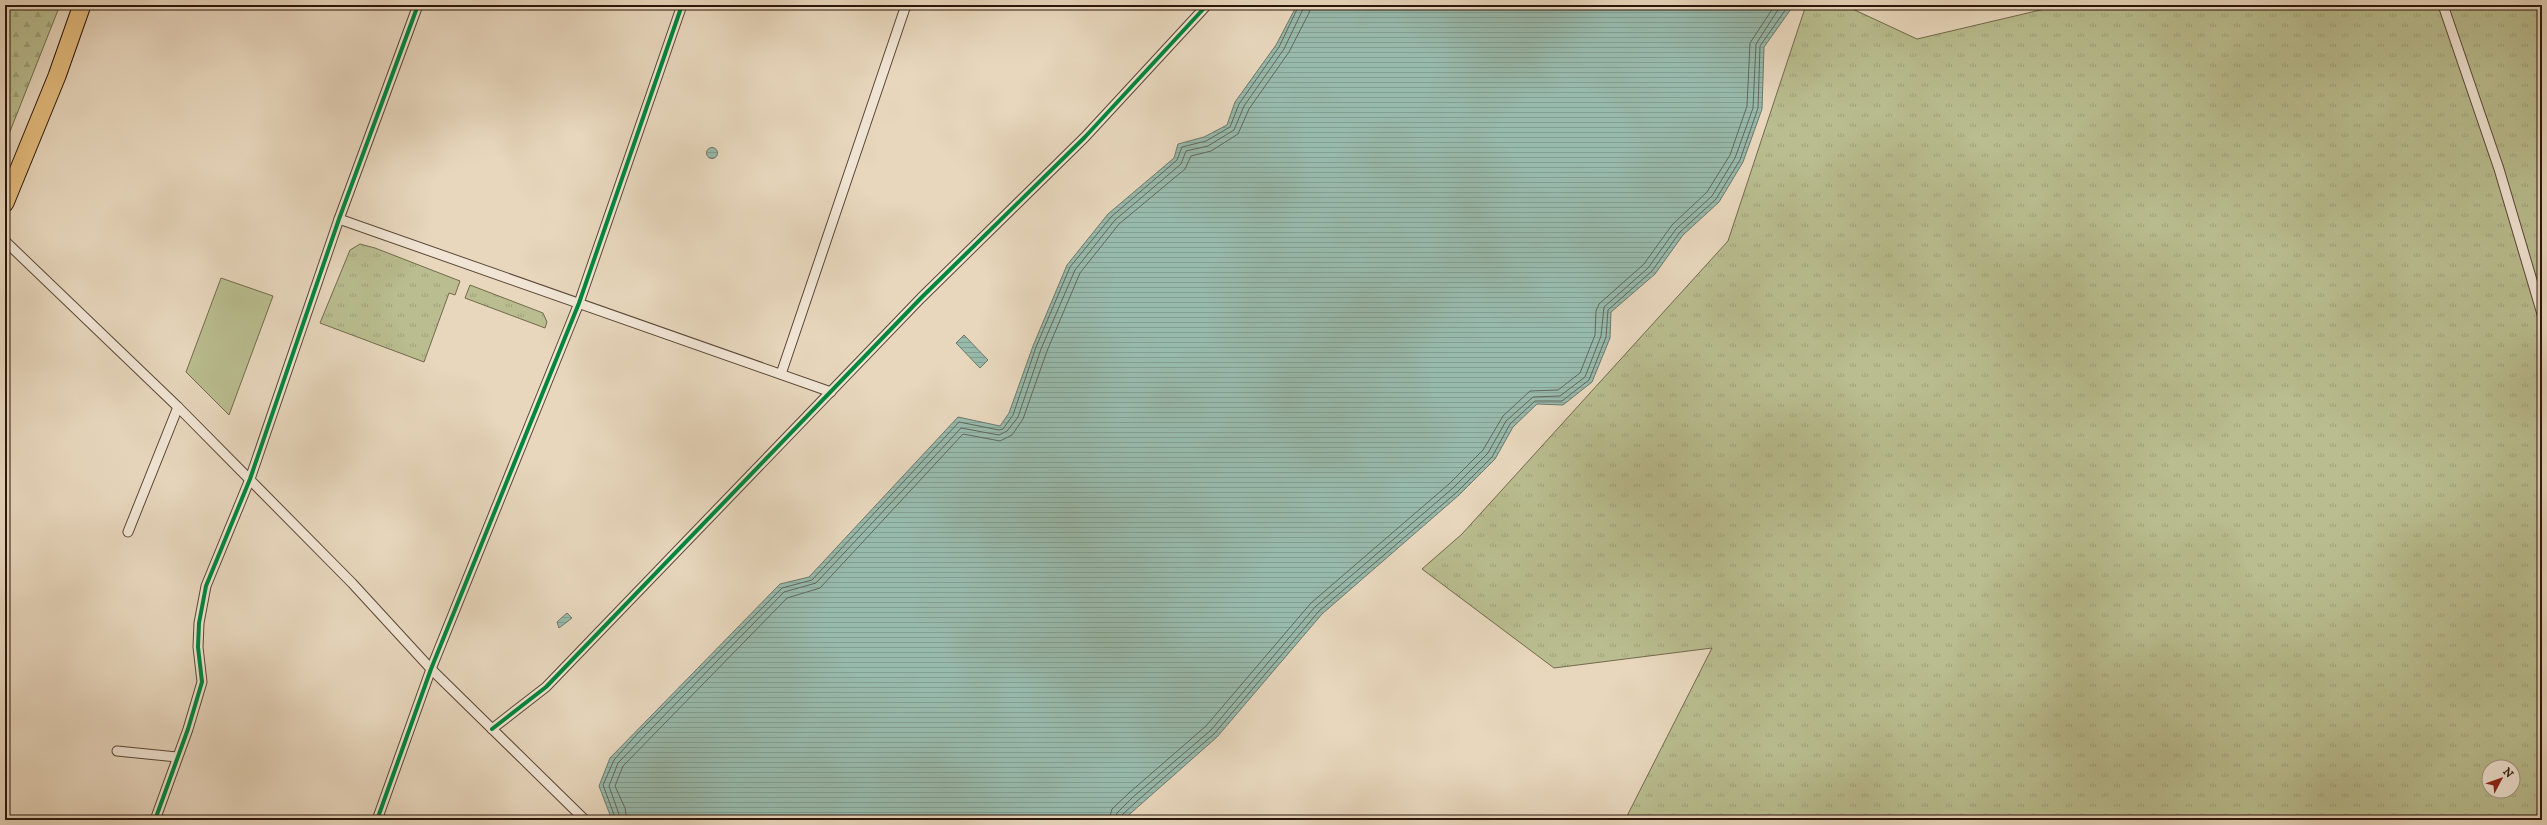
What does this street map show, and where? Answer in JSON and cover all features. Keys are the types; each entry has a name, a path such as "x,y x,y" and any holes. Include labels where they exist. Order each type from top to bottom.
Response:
{"highway":[{"path":"5,203 57,76 82,5"}],"street":[{"path":"155,820 178,757 202,682 198,647 199,623 206,586 250,479 339,219 418,5"},
{"path":"377,820 431,669 579,303 682,5"},
{"path":"781,374 906,5"},
{"path":"492,729 546,687 921,298 1085,137 1207,5"},
{"path":"2443,5 2499,169 2542,314"},
{"path":"339,219 831,392"},
{"path":"5,241 178,407 250,479 431,669 585,820"},
{"path":"128,532 178,407"},
{"path":"117,751 178,757"}],"green space":[{"path":"5,5 60,5 5,144"},
{"path":"1806,5 1844,5 1917,39 2049,8 2048,5 2542,5 2542,820 1625,820 1712,648 1554,668 1422,569 1462,534 1728,241"},
{"path":"360,244 375,248 460,281 455,295 449,293 424,362 320,323 350,250"},
{"path":"221,278 273,296 229,415 186,372"},
{"path":"470,285 543,313 547,322 545,328 465,298"}],"water":[{"path":"1297,5 1790,5 1791,9 1764,47 1762,109 1743,162 1719,202 1683,235 1655,274 1611,312 1610,338 1592,382 1563,405 1537,404 1513,427 1495,459 1459,495 1322,614 1217,737 1123,820 612,820 599,786 610,758 780,584 809,577 958,417 1000,426 1009,413 1033,346 1067,265 1108,214 1174,158 1178,144 1204,137 1227,125 1235,102 1276,45"},
{"path":"712,147 716,149 718,153 716,157 712,159 708,157 706,153 708,149"},
{"path":"964,335 988,360 980,368 956,343"},
{"path":"567,613 572,618 559,628 557,622"}],"cycle path":[{"path":"155,820 188,729 202,682 198,647 199,623 206,586 250,479 339,219 418,5"},
{"path":"377,820 431,669 579,303 682,5"},
{"path":"492,729 546,687 921,298 1085,137 1207,5"}]}
